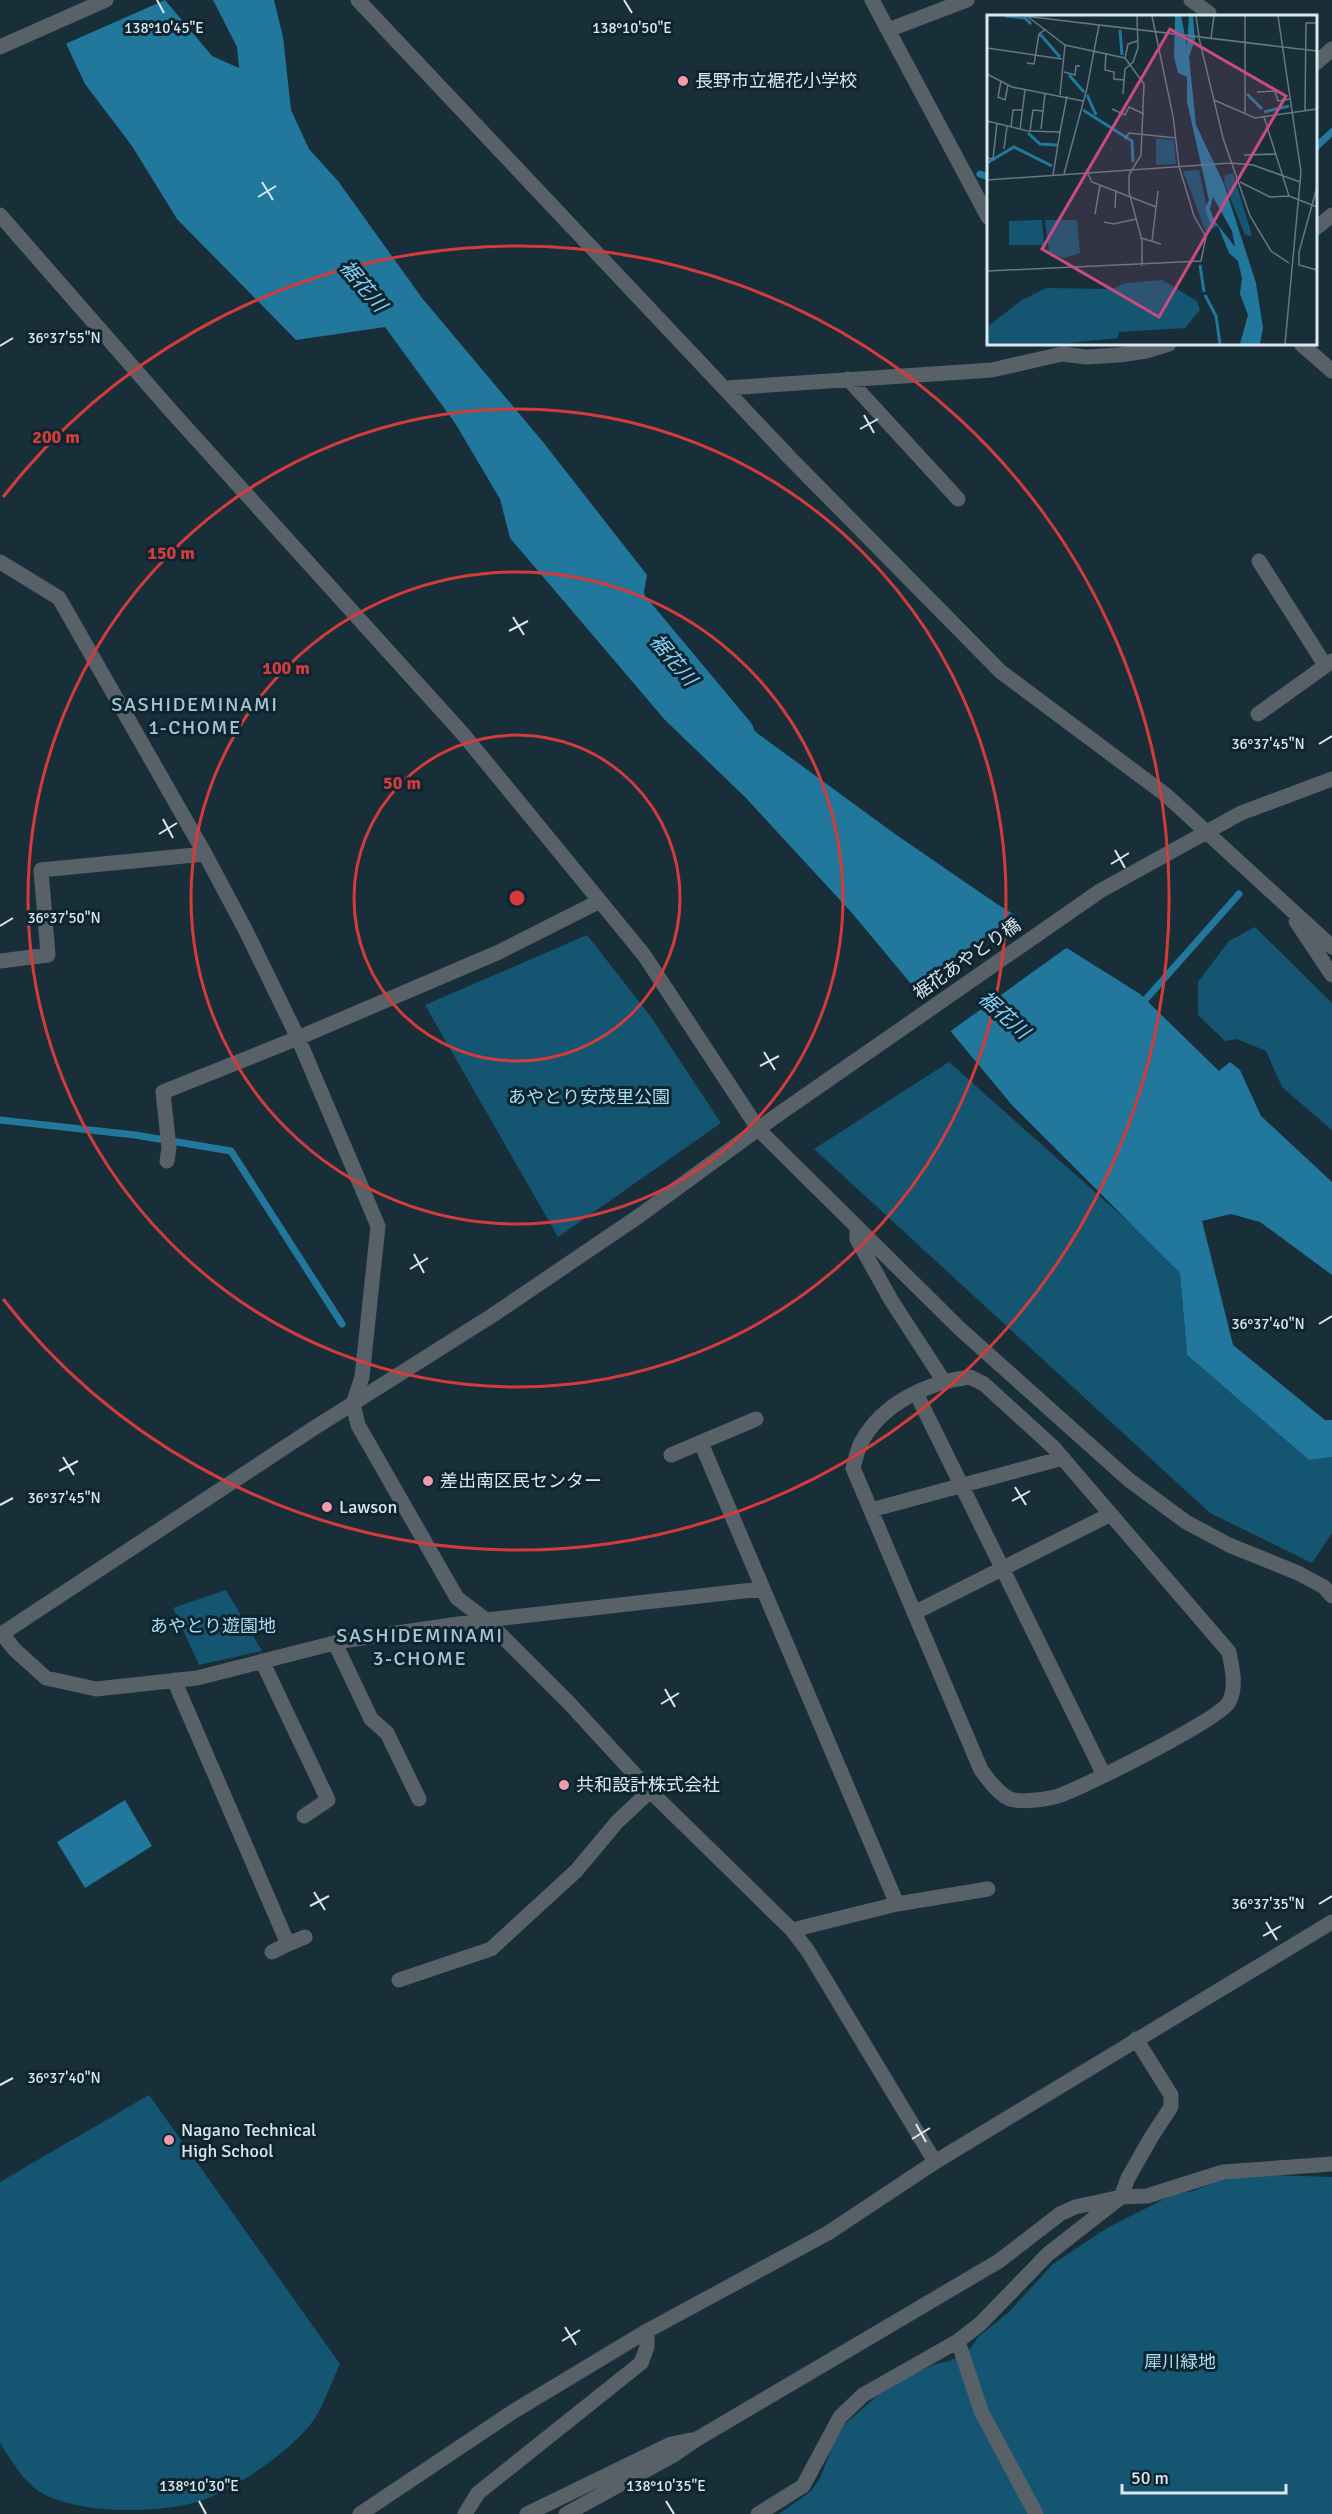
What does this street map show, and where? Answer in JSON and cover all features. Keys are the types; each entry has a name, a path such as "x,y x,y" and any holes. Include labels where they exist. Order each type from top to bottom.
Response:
{"street":[{"path":"0,47 106,0"},
{"path":"358,0 791,459 1001,672 1166,795 1332,947"},
{"path":"872,0 987,215"},
{"path":"888,30 967,0"},
{"path":"1191,0 1209,15"},
{"path":"1317,62 1332,49"},
{"path":"0,215 172,412 463,734 598,902 644,955 759,1130 959,1328 1078,1437 1129,1480 1186,1522 1228,1545 1298,1573 1323,1587 1332,1596"},
{"path":"1317,227 1332,215"},
{"path":"726,388 992,370 1059,349 1086,357 1146,351 1166,345"},
{"path":"1302,345 1332,371"},
{"path":"848,379 958,499"},
{"path":"1258,714 1329,663 1259,561"},
{"path":"0,562 58,598 205,854 246,931 298,1038 378,1226 362,1377 352,1404 358,1425 457,1598 486,1620 570,1704 650,1791 792,1930 808,1951 935,2162"},
{"name":"裾花あやとり橋","path":"1,1634 352,1404 493,1315 639,1216 776,1116 1100,891 1241,813 1332,779"},
{"path":"0,961 48,955 41,870 205,854"},
{"path":"168,1148 163,1092 298,1038 499,952 598,902"},
{"path":"1285,904 1332,975"},
{"path":"856,1227 857,1239 943,1380"},
{"path":"970,1377 984,1384 1063,1458 1229,1652 1233,1689 1229,1704 1211,1719 1104,1775 1059,1795 1023,1800 1010,1798 994,1787 981,1770 854,1468 860,1444 874,1422 888,1410 943,1380 970,1377"},
{"path":"916,1394 1104,1775"},
{"path":"670,1455 756,1419"},
{"path":"701,1443 897,1904"},
{"path":"872,1510 1063,1458"},
{"path":"914,1613 1111,1514"},
{"path":"1,1634 46,1678 96,1689 198,1678 335,1643 486,1620 762,1589"},
{"path":"335,1643 371,1719 387,1733 420,1799"},
{"path":"262,1661 328,1800 304,1816"},
{"path":"174,1680 288,1944"},
{"path":"399,1980 491,1949 576,1871 617,1822 650,1791"},
{"path":"792,1930 897,1904 988,1889"},
{"path":"360,2514 514,2411 647,2331 828,2233 935,2162 1332,1922"},
{"path":"272,1952 305,1937"},
{"path":"758,2514 803,2486 840,2417 863,2395 958,2341 1001,2305 1048,2254 1121,2197 1128,2178 1142,2153 1172,2107 1171,2095 1136,2039"},
{"path":"566,2514 672,2456 999,2261 1060,2214 1075,2207 1121,2197 1147,2196 1164,2192 1223,2172 1332,2164"},
{"path":"465,2514 478,2493 642,2363 647,2347 647,2331"},
{"path":"958,2341 981,2411 1036,2514"},
{"path":"527,2514 671,2444 697,2439"}],"green space":[{"path":"1255,927 1332,1003 1332,1130 1282,1087 1266,1051 1237,1039 1225,1041 1198,1015 1198,982 1229,941"},
{"name":"あやとり安茂里公園","path":"587,935 651,1017 721,1123 558,1237 425,1005"},
{"path":"949,1062 1140,1232 1180,1273 1187,1355 1309,1460 1332,1457 1332,1533 1312,1563 1210,1513 814,1149"},
{"name":"あやとり遊園地","path":"226,1590 262,1651 199,1665 173,1608"},
{"path":"149,2095 340,2364 319,2412 306,2430 262,2468 227,2489 197,2502 160,2509 116,2510 74,2505 40,2492 34,2487 23,2476 0,2443 0,2182"},
{"name":"犀川緑地","path":"1234,2174 1332,2177 1332,2514 779,2514 811,2491 820,2478 833,2445 845,2424 877,2396 915,2373 950,2361 971,2348 978,2337 1009,2312 1053,2264 1107,2228 1174,2194 1193,2191"}],"water":[{"path":"165,0 212,56 239,68 237,47 213,0 274,0 283,37 291,110 309,149 338,181 422,298 543,442 647,575 644,592 653,636 700,692 722,695 757,733 895,834 997,904 1140,994 1219,1071 1230,1062 1240,1070 1261,1116 1332,1182 1332,1275 1260,1222 1231,1214 1202,1221 1233,1345 1325,1420 1332,1420 1332,1457 1309,1460 1187,1355 1180,1273 1012,1105 852,913 745,797 665,720 510,538 500,499 455,423 385,327 296,340 177,219 132,146 85,84 52,14"},
{"path":"125,1800 152,1846 85,1888 57,1842"}],"pier":[{"path":"45,0 165,0 63,45"},
{"path":"1018,914 1069,946 948,1033 911,988"}],"waterway":[{"path":"1317,146 1332,132"},
{"path":"980,174 987,177"},
{"name":"裾花川","path":"624,601 735,734"},
{"path":"1146,999 1239,894"},
{"path":"0,1120 135,1135 231,1151 342,1324"}],"place":[{"name":"長野市立裾花小学校","path":"683,81"},
{"name":"差出南区民センター","path":"428,1481"},
{"name":"Lawson","path":"327,1507"},
{"name":"共和設計株式会社","path":"564,1785"},
{"name":"Nagano Technical High School","path":"169,2140"}],"district":[{"name":"SASHIDEMINAMI 1-CHOME","path":"195,716"},
{"name":"SASHIDEMINAMI 3-CHOME","path":"420,1646"}]}
